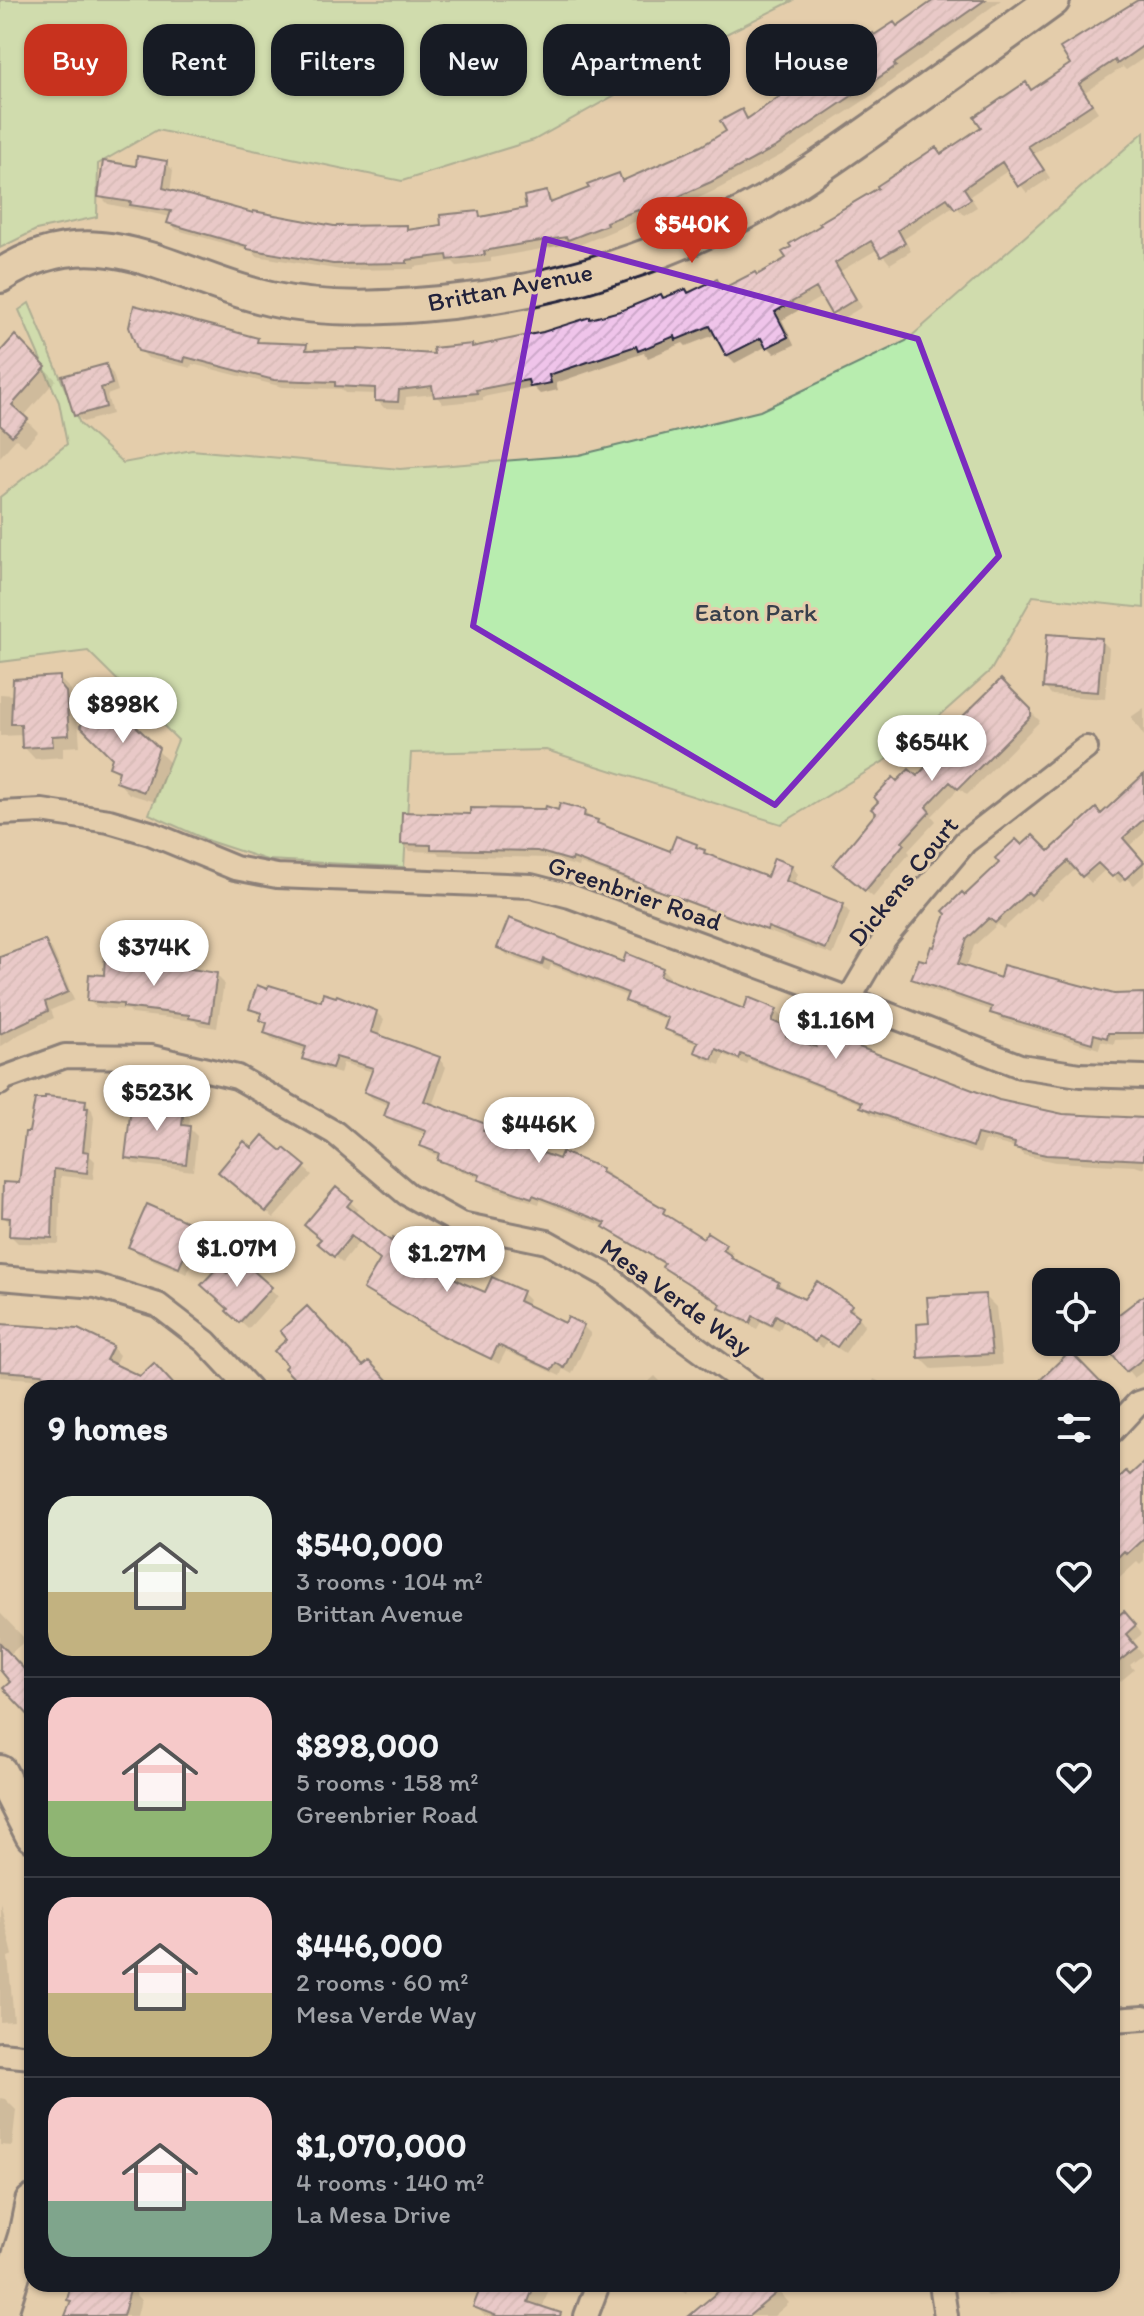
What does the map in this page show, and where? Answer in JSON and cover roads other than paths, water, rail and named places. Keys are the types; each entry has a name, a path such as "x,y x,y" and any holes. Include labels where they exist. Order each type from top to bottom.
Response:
{"main road":[{"name":"Brittan Avenue","path":"0,276 12,268 53,253 97,246 130,252 270,299 357,307 454,302 519,291 610,268 687,240 765,201 827,162 1053,0"},
{"path":"0,1772 24,1819"},
{"path":"0,2316 24,2230"}],"street":[{"name":"Dickens Court","path":"849,999 885,938 965,842 1086,748"},
{"name":"Greenbrier Road","path":"0,813 42,811 109,821 150,833 235,868 277,876 531,886 570,896 1020,1066 1080,1075 1144,1077"},
{"name":"Mesa Verde Way","path":"0,1083 2,1079 65,1056 151,1057 237,1077 335,1133 407,1194 461,1224 547,1242 608,1276 663,1323 741,1380"},
{"path":"0,1278 96,1286 158,1305 206,1342 242,1380"},
{"path":"1120,1422 1138,1403 1144,1401"},
{"path":"1120,2020 1144,2018"},
{"path":"0,2054 24,2056"},
{"path":"586,2316 595,2292"},
{"path":"942,2292 946,2316"}],"park label":[{"name":"Eaton Park","path":"756,612"}]}
